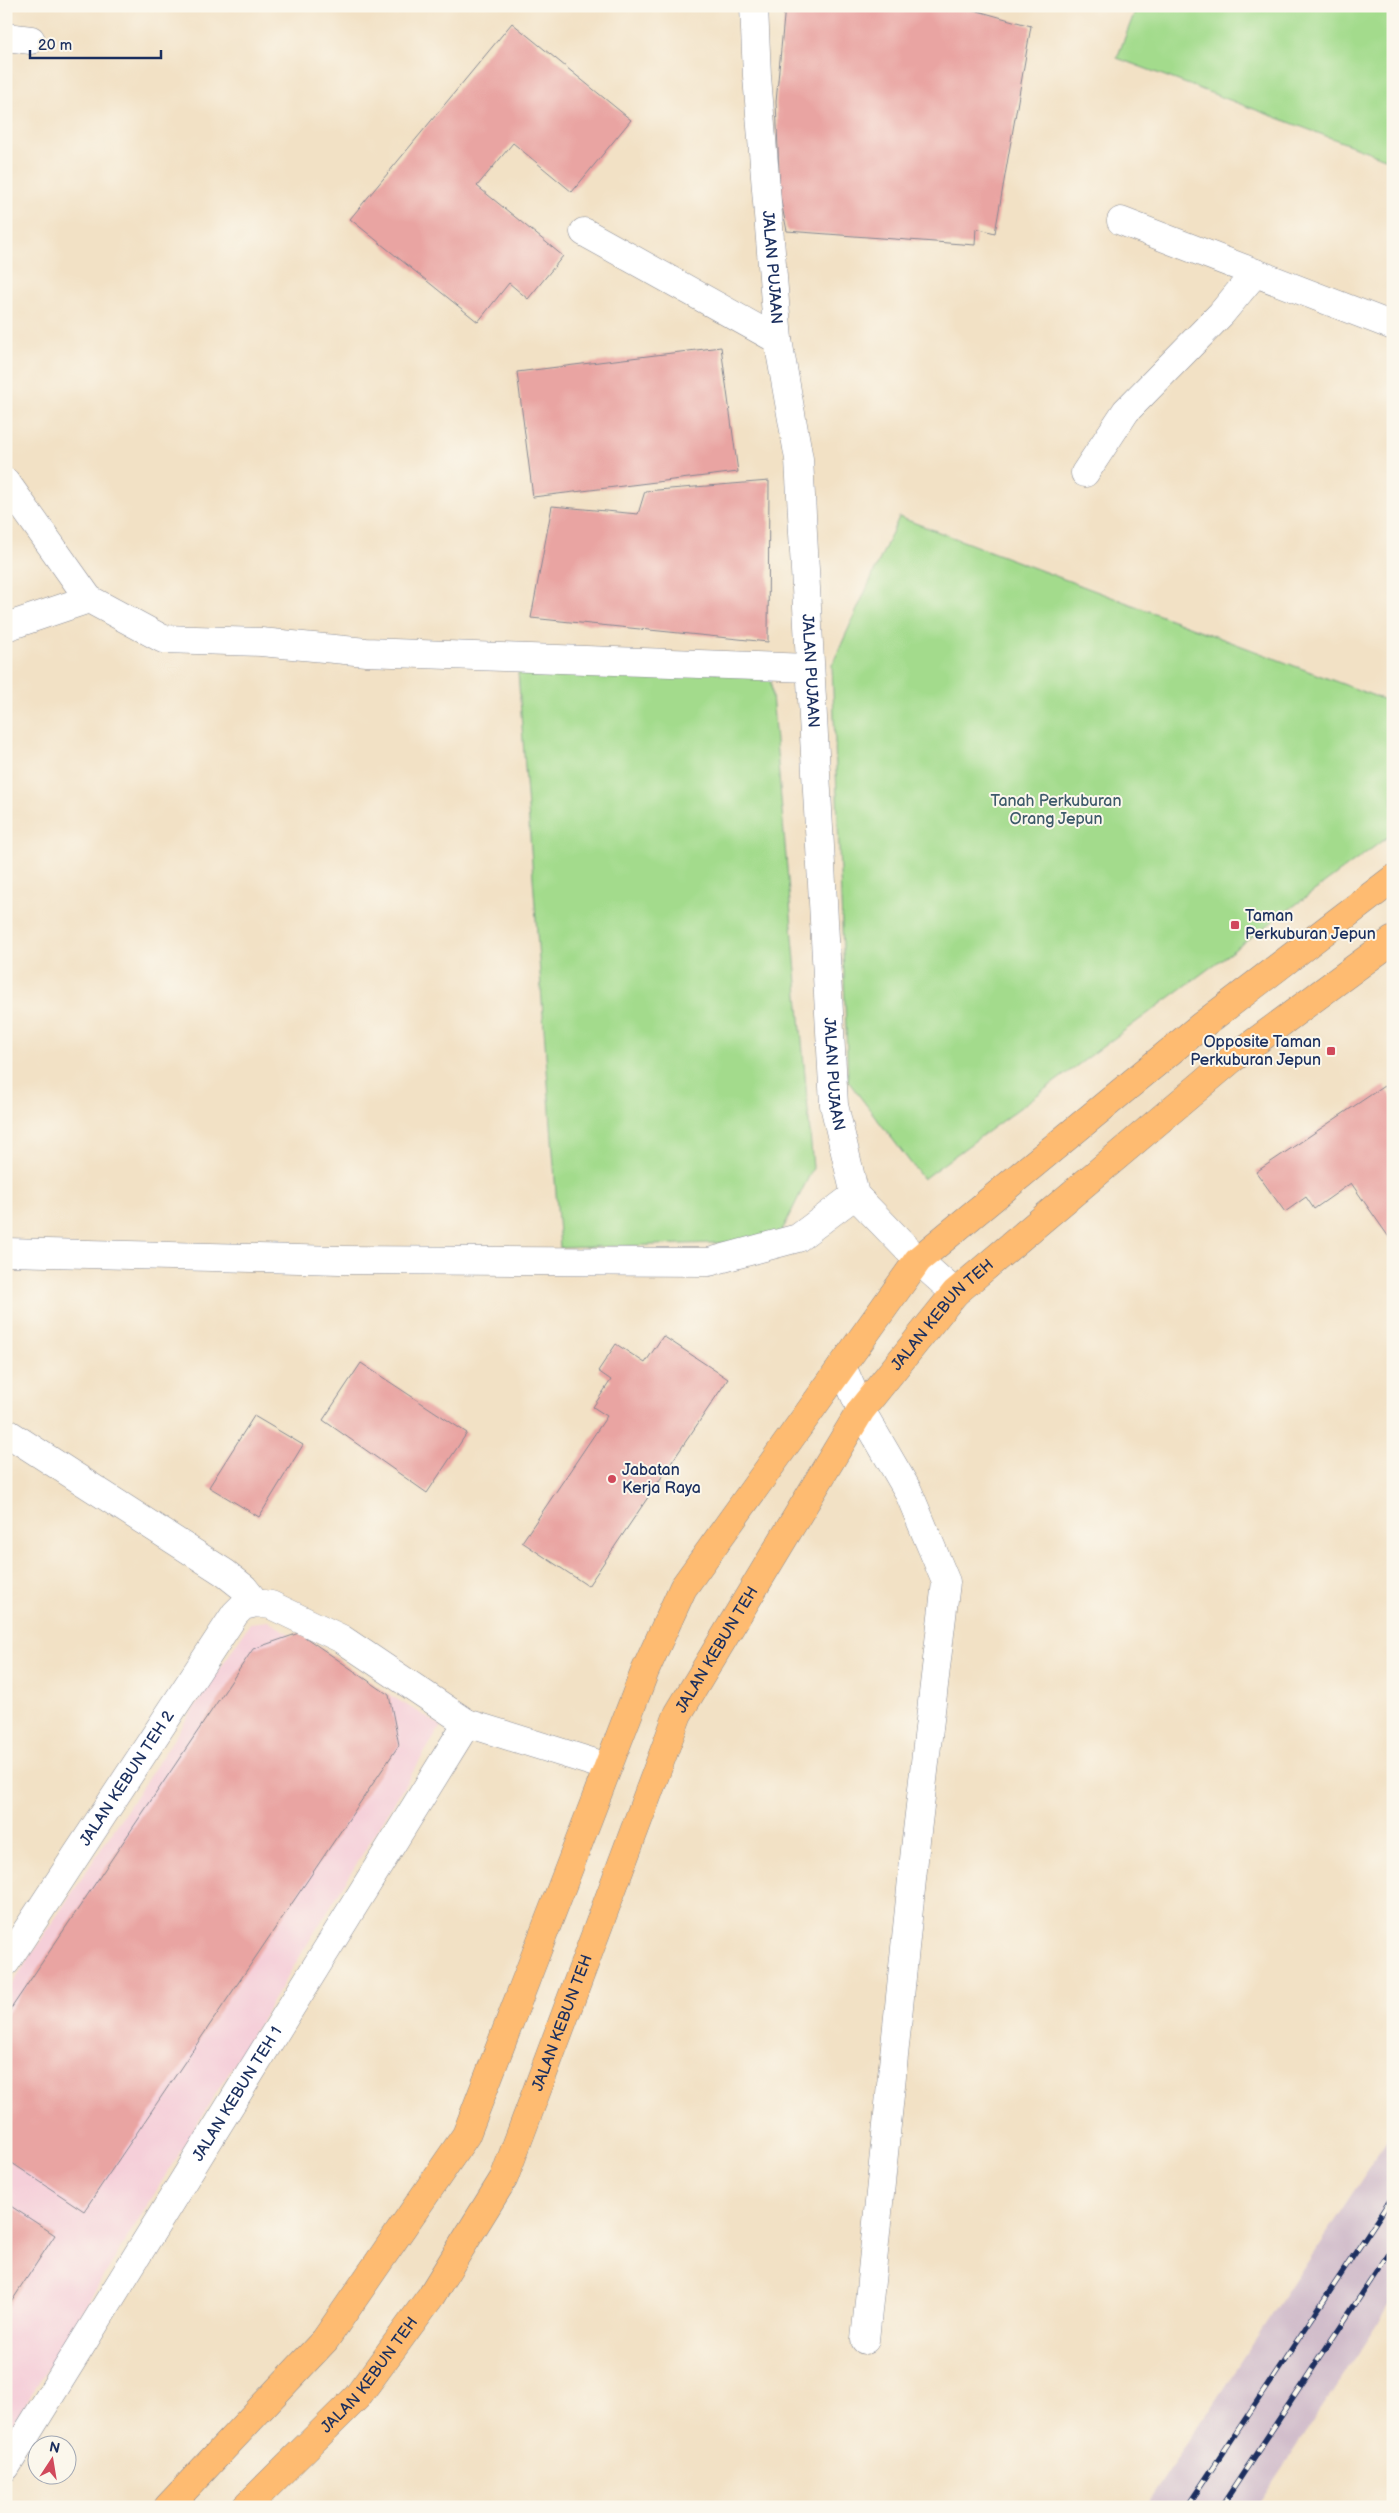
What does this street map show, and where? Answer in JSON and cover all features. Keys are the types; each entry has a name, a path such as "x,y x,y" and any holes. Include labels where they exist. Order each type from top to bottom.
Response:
{"main road":[{"path":"168,2507 325,2340 466,2135 645,1671 683,1588 918,1260 1201,1026 1393,879"},
{"name":"JALAN KEBUN TEH","path":"246,2507 357,2397 431,2296 504,2178 678,1714 861,1410 955,1292 1232,1059 1393,940"}],"street":[{"name":"JALAN PUJAAN","path":"754,6 756,76 778,340 799,459 808,668 834,1105 855,1194"},
{"path":"1121,221 1393,326"},
{"path":"584,232 778,340"},
{"path":"1085,473 1126,411 1221,314 1255,273"},
{"path":"6,482 89,600 163,639 261,642 366,652 808,668"},
{"path":"6,627 89,600"},
{"path":"6,1252 340,1260 709,1262 798,1238 855,1194 918,1260 955,1292"},
{"path":"842,1366 861,1410 908,1491 946,1582 916,1840 865,2340"},
{"path":"6,1432 225,1574 244,1588 256,1603 271,1605 342,1639 467,1722 608,1767"},
{"name":"JALAN KEBUN TEH 2","path":"6,1962 235,1614 243,1606 256,1603"},
{"name":"JALAN KEBUN TEH 1","path":"6,2467 467,1722"}],"shaded area":[{"path":"268,1621 441,1726 6,2436 6,1993 250,1623"},
{"path":"1393,2132 1393,2301 1256,2507 1145,2507"}],"green space":[{"path":"1137,6 1393,6 1393,161 1117,58"},
{"name":"Tanah Perkuburan Orang Jepun","path":"899,517 1393,703 1393,833 923,1179 848,1081 832,665"},
{"path":"518,672 770,672 813,1168 777,1241 560,1248"}],"building":[{"path":"785,6 960,6 1031,26 995,233 976,228 975,245 787,231 780,196 776,102"},
{"path":"512,23 631,120 572,192 513,143 477,186 563,256 528,299 509,283 478,322 350,219"},
{"path":"721,347 738,472 533,497 517,372"},
{"path":"769,481 768,642 531,618 552,506 638,514 645,491"},
{"path":"1384,1086 1393,1098 1393,1243 1351,1183 1314,1209 1306,1197 1285,1212 1256,1172"},
{"name":"Jabatan Kerja Raya","path":"663,1336 728,1379 588,1586 522,1542 607,1416 593,1407 611,1380 598,1371 616,1344 645,1363"},
{"path":"361,1363 467,1433 427,1493 323,1420"},
{"path":"254,1416 303,1445 259,1517 209,1487"},
{"path":"299,1633 389,1695 399,1745 84,2211 6,2159 6,2016 253,1649"},
{"path":"6,2203 55,2235 6,2310"}],"railway":[{"path":"1187,2507 1393,2196"},
{"path":"1221,2507 1393,2247"}],"place":[{"name":"Taman Perkuburan Jepun","path":"1235,925"},
{"name":"Opposite Taman Perkuburan Jepun","path":"1331,1051"},
{"name":"Jabatan Kerja Raya","path":"612,1479"}]}
